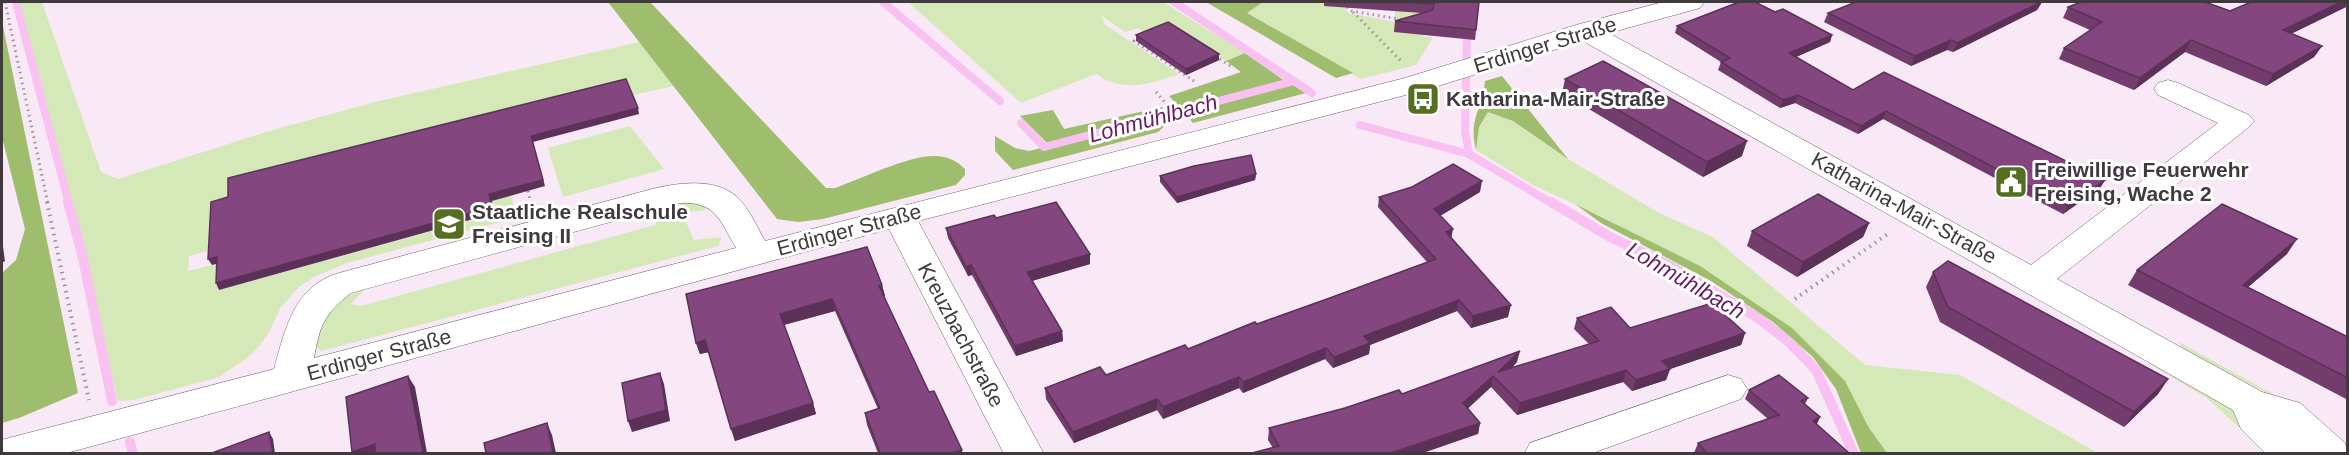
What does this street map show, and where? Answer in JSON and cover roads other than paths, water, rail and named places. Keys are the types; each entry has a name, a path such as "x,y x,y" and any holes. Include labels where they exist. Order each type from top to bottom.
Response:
{"street":[{"name":"Erdinger Straße","path":"5,453 899,216 1424,73 1476,67 1586,31 1691,2"},
{"name":"Katharina-Mair-Straße","path":"1586,31 2034,280 2248,402 2286,413 2331,453"},
{"path":"2034,280 2239,121 2168,89"},
{"path":"290,379 302,326 308,311 320,298 339,285 652,199 691,192 721,200 727,205 756,254"},
{"name":"Kreuzbachstraße","path":"899,216 1024,453"},
{"path":"1544,453 1728,389"},
{"name":"Katharina-Mair-Straße","path":"2248,402 2255,419 2291,453"}],"waterway":[{"path":"16,2 69,204"},
{"name":"Lohmühlbach","path":"883,2 1000,101"},
{"name":"Lohmühlbach","path":"1174,2 1294,81"},
{"name":"Lohmühlbach","path":"1467,28 1465,131 1469,154"},
{"name":"Lohmühlbach","path":"1021,123 1044,147 1294,81"},
{"name":"Lohmühlbach","path":"1294,81 1312,93"},
{"name":"Lohmühlbach","path":"1360,125 1469,154"},
{"name":"Lohmühlbach","path":"1469,154 1553,204"},
{"path":"68,202 83,258 112,401"},
{"name":"Lohmühlbach","path":"1551,202 1610,237 1671,266 1758,318 1789,342 1816,370 1854,454"},
{"path":"130,442 133,454"}],"place":[{"name":"Katharina-Mair-Straße","path":"1423,99"},
{"name":"Freiwillige Feuerwehr Freising, Wache 2","path":"2011,182"},
{"name":"Staatliche Realschule Freising II","path":"449,224"}]}
